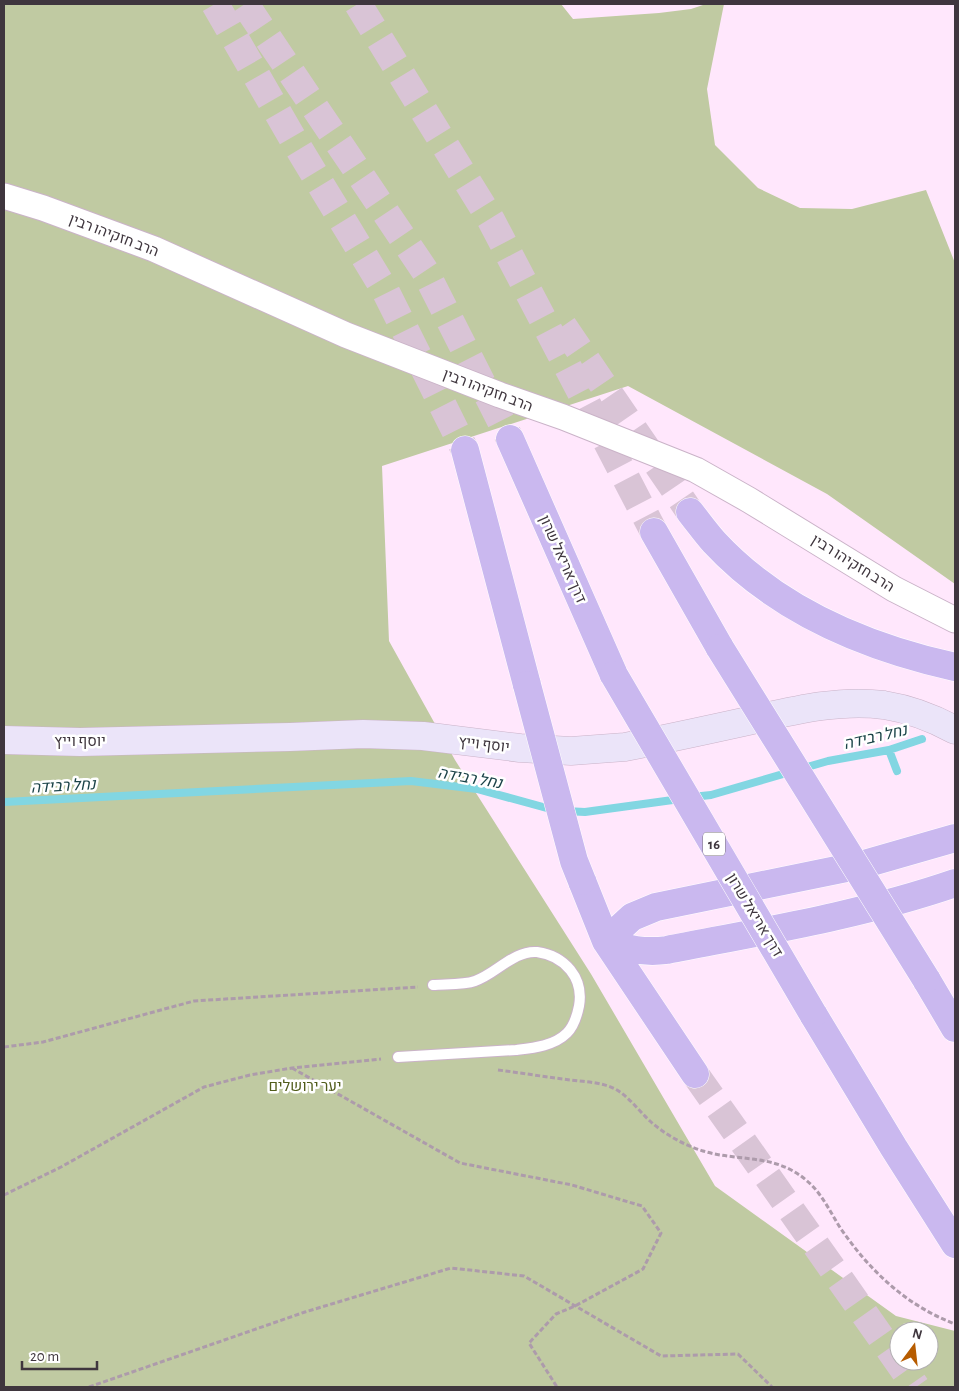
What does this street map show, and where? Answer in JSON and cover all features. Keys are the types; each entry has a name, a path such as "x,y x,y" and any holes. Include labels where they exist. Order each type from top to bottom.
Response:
{"highway":[{"name":"דרך אריאל שרון","path":"510,439 614,675 894,1148 955,1244"},
{"path":"465,450 574,861 606,941 695,1074"},
{"path":"690,512 714,542 750,576 788,603 828,626 868,643 955,667"},
{"path":"654,532 720,648 955,1028"},
{"path":"606,941 632,917 656,907 861,865 955,838"},
{"path":"606,941 636,951 668,950 871,907 922,894 955,883"}],"main road":[{"name":"יוסף וייץ","path":"4,740 90,742 392,734 520,748 571,751 595,750 625,747 804,709 860,704 884,705 911,712 938,721 955,730"}],"street":[{"name":"הרב חזקיהו רבין","path":"4,196 43,208 154,249 346,334 696,470 749,500 894,589 955,620"}],"lane":[{"path":"398,1057 535,1048 554,1042 566,1034 577,1015 580,1000 579,987 575,976 568,967 558,959 535,952 516,957 475,981 433,985"}],"path":[{"path":"4,1047 43,1042 194,1001 433,985"},
{"path":"4,1195 61,1166 204,1087 292,1068 398,1057"},
{"path":"292,1068 460,1163 572,1185 642,1206 661,1233 643,1269 575,1306 556,1314 528,1342 557,1387"},
{"path":"493,1070 606,1085 625,1095 652,1122 685,1144 720,1155 768,1160 795,1171 809,1182 819,1194 857,1251 889,1285 907,1299 938,1318 955,1324"},
{"path":"89,1387 305,1312 451,1268 524,1276 661,1356 738,1354 772,1387"}],"green space":[{"name":"יער ירושלים","path":"4,4 561,4 573,19 659,13 691,9 706,4 724,4 707,89 715,145 758,188 800,208 852,209 926,190 955,263 955,584 827,494 628,386 382,466 389,641 455,760 591,974 715,1186 896,1316 916,1321 889,1321 889,1371 939,1371 939,1327 955,1331 955,1387 4,1387"}],"waterway":[{"name":"נחל רבידה","path":"692,797 711,795 828,761 889,750 922,739"},
{"path":"889,750 897,771"},
{"name":"נחל רבידה","path":"4,802 411,781 477,789 554,810"},
{"name":"נחל רבידה","path":"565,811 585,812 680,799"}],"tunnel":[{"path":"215,4 293,139 386,292 465,450"},
{"path":"245,4 425,271 510,439"},
{"path":"358,4 491,220 654,532"},
{"path":"563,326 690,512"},
{"path":"695,1074 916,1387"}]}
